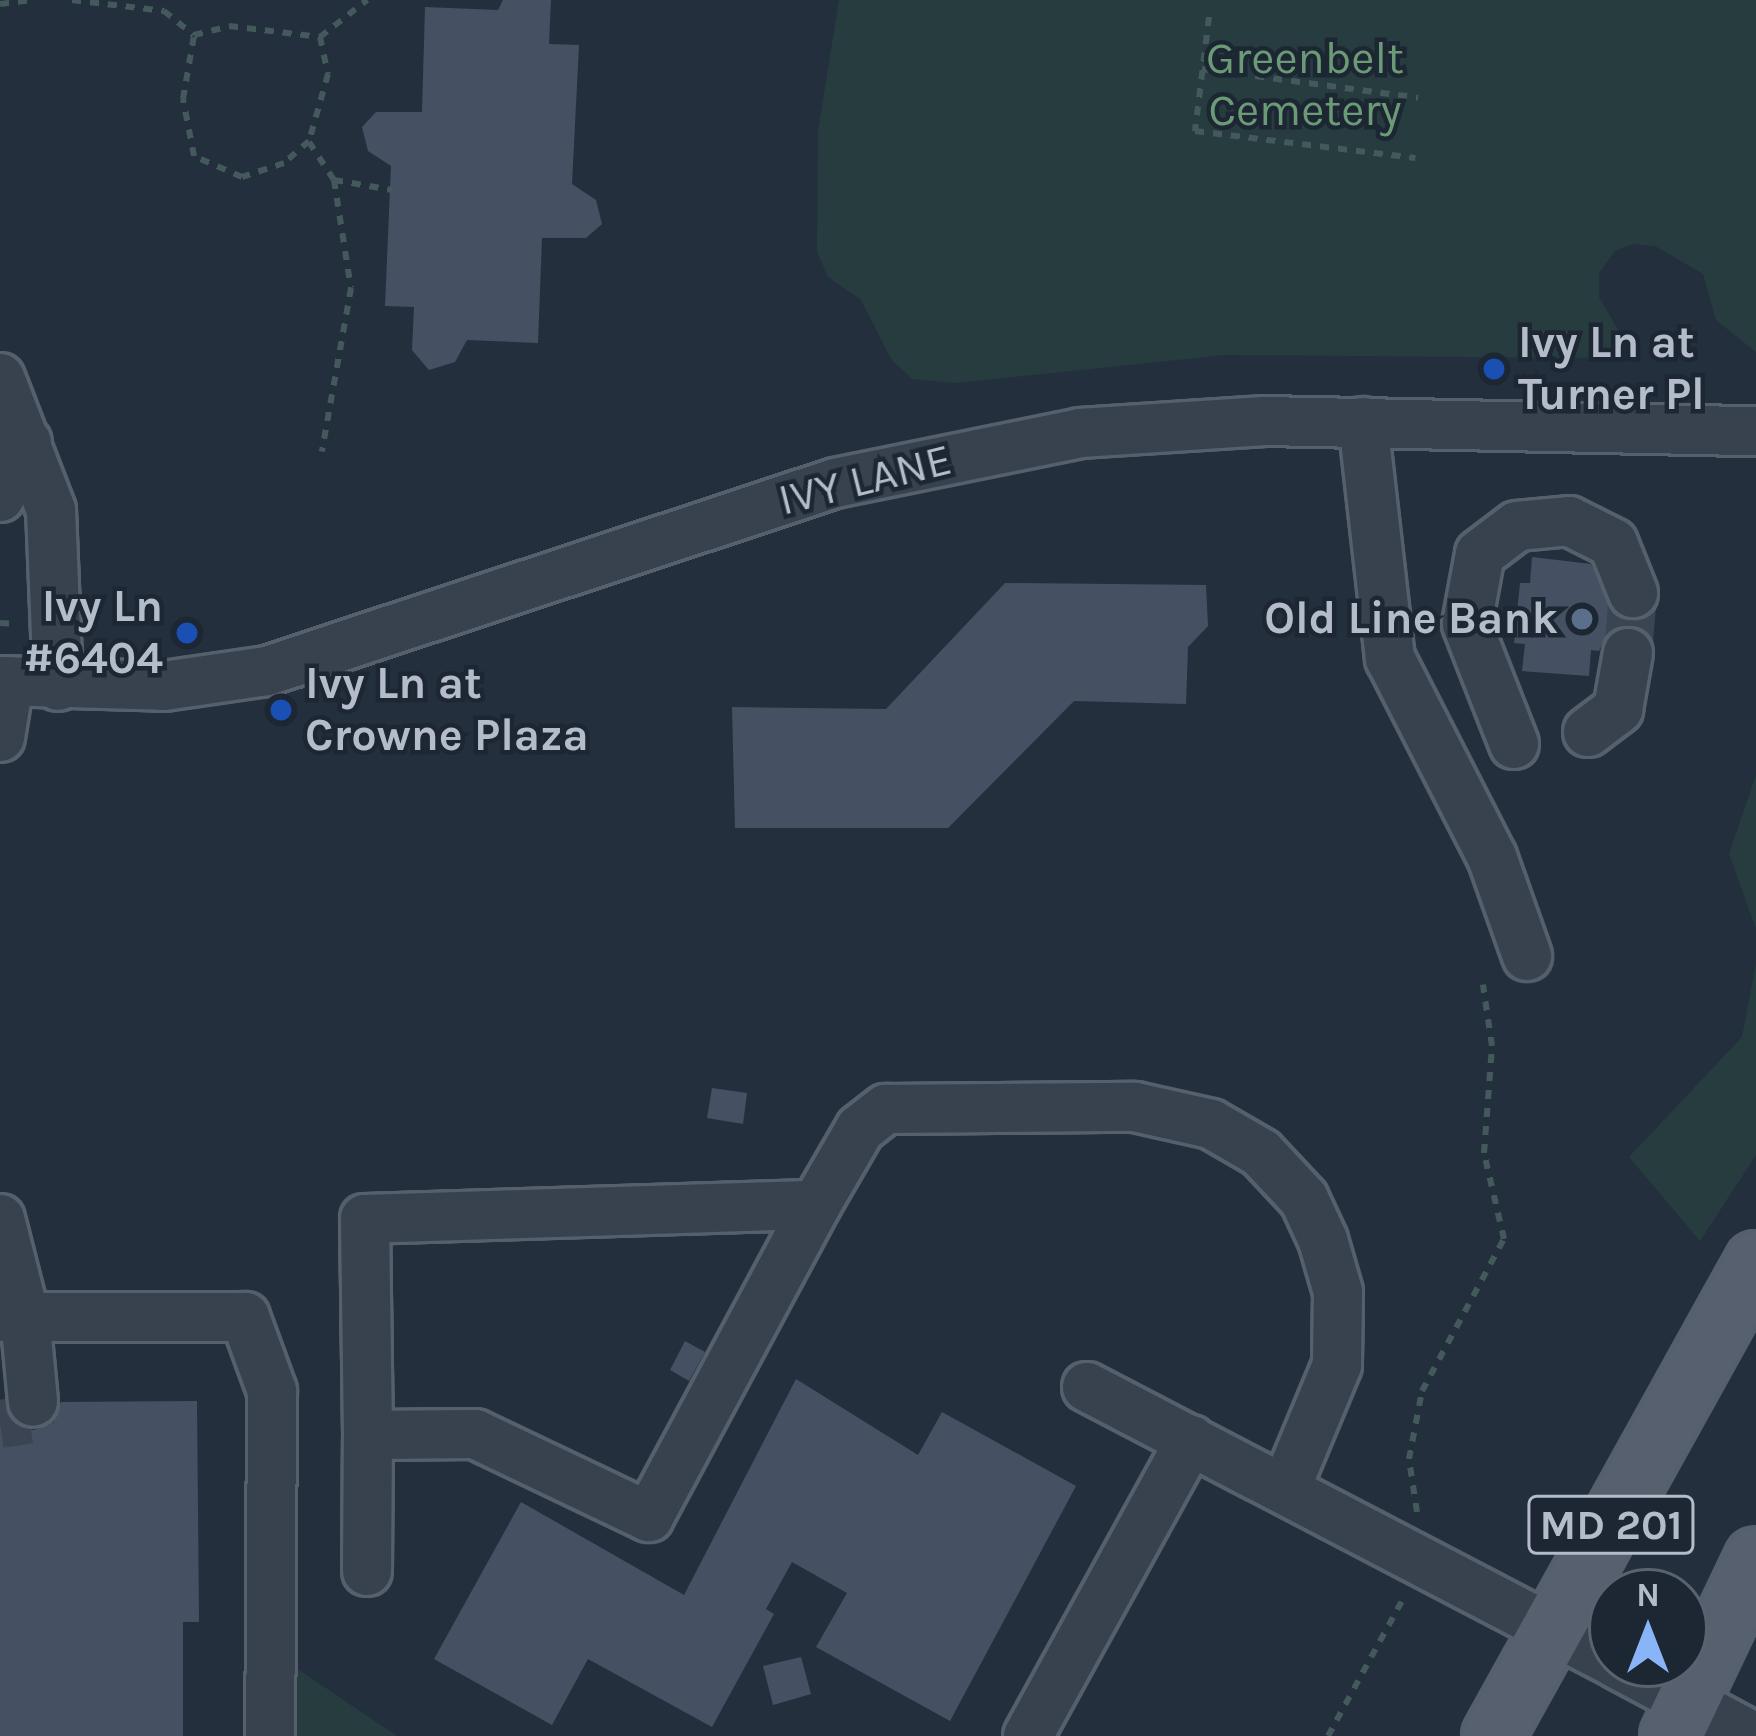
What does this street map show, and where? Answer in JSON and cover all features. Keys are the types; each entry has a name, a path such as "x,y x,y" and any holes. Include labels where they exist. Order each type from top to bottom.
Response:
{"main road":[{"name":"MD 201","path":"1493,1736 1756,1262"},
{"name":"MD 201","path":"1680,1719 1756,1558"}],"street":[{"path":"0,378 27,442 57,552 58,686"},
{"path":"1363,422 1390,658 1492,857 1527,956"},
{"name":"IVY LANE","path":"5,682 164,686 284,667 835,483 1019,442 1198,423 1756,431"},
{"path":"0,496 27,442"},
{"path":"1514,744 1473,653 1471,574 1497,537 1540,520 1569,521 1613,543 1633,593"},
{"path":"1588,732 1618,709 1628,653"},
{"path":"0,736 5,682"},
{"path":"368,1435 475,1434 649,1517 866,1121 901,1106 1135,1107 1175,1113 1238,1138 1304,1199 1339,1292 1337,1365 1286,1490"},
{"path":"367,1571 365,1219 816,1205"},
{"path":"0,1219 13,1318 33,1402"},
{"path":"13,1318 245,1318 272,1391 270,1736"},
{"path":"1088,1387 1588,1649"},
{"path":"1028,1736 1190,1440"},
{"path":"1643,1688 1680,1719 1752,1736"}],"path":[{"path":"0,4 32,0"},
{"path":"73,0 164,11 194,35"},
{"path":"164,11 166,0"},
{"path":"194,35 229,26 320,37 367,0"},
{"path":"1209,17 1195,131 1415,158"},
{"path":"194,35 183,100 194,156 242,177 284,163 309,141 328,74 320,37"},
{"path":"1202,69 1418,98"},
{"path":"309,141 334,180 351,288 322,452"},
{"path":"334,180 392,190"},
{"path":"1328,1736 1422,1564 1426,1541 1409,1460 1421,1391 1504,1239 1484,1154 1492,1046 1483,985"}],"green space":[{"name":"Greenbelt Cemetery","path":"839,0 1756,0 1756,352 1716,320 1703,274 1655,246 1633,244 1615,251 1599,273 1599,297 1624,340 1600,358 1225,355 955,383 912,379 891,359 861,300 828,277 817,252 818,131"},
{"path":"1756,775 1756,929 1729,854"},
{"path":"1756,963 1756,1155 1700,1241 1629,1157 1742,1037"},
{"path":"271,1651 397,1736 270,1736"}],"building":[{"path":"503,0 551,0 549,44 579,45 572,184 596,200 602,224 586,238 542,238 538,343 467,340 455,362 429,370 412,350 414,307 385,306 391,166 368,151 362,127 376,112 422,112 425,7 498,10"},
{"name":"Old Line Bank","path":"1532,557 1591,564 1615,615 1630,621 1649,616 1647,632 1632,625 1607,634 1599,651 1591,650 1589,676 1522,671 1525,644 1514,643 1520,583 1530,583"},
{"path":"1005,583 1206,585 1208,626 1188,647 1186,704 1074,701 948,828 735,828 732,707 886,709"},
{"path":"712,1088 747,1093 743,1124 707,1118"},
{"path":"685,1341 705,1352 689,1381 670,1370"},
{"path":"796,1379 918,1455 942,1412 1076,1486 950,1721 816,1647 847,1593 792,1562 766,1609 774,1614 712,1727 588,1659 552,1725 434,1659 521,1502 684,1595"},
{"path":"197,1401 199,1622 183,1622 183,1736 0,1736 0,1403 20,1427 34,1430 50,1424 61,1402"},
{"path":"801,1657 811,1694 773,1705 763,1666"}],"tunnel":[{"path":"1628,653 1633,593"},
{"path":"0,1424 30,1420 33,1402"}],"place":[{"name":"Ivy Ln at Turner Pl","path":"1494,369"},
{"name":"Old Line Bank","path":"1582,619"},
{"name":"Ivy Ln #6404","path":"187,633"},
{"name":"Ivy Ln at Crowne Plaza","path":"281,710"}]}
